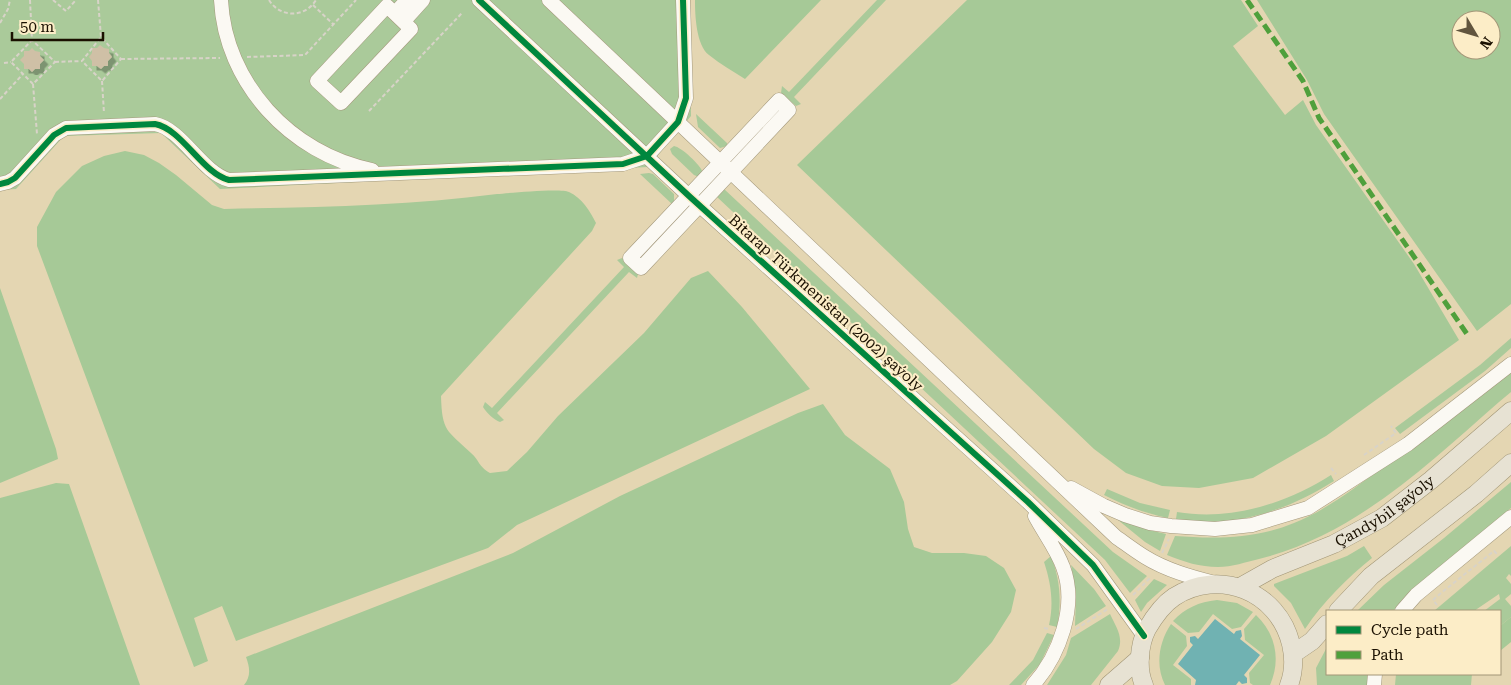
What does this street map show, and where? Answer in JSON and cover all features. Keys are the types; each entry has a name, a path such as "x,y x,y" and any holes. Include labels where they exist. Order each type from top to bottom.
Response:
{"main road":[{"name":"Çandybil şaýoly","path":"1240,588 1272,569 1334,544 1382,518 1404,503 1511,410"},
{"path":"1339,610 1371,576 1476,494 1511,463"},
{"path":"1144,685 1140,658 1144,636 1155,615 1173,598 1194,587 1218,584 1240,588 1260,597 1277,613 1288,632 1293,654 1293,682"},
{"path":"1293,654 1312,641 1326,625"},
{"path":"1109,685 1140,658"}],"street":[{"path":"221,0 222,19 233,58 260,102 294,135 335,158 360,167 392,174"},
{"path":"399,17 407,0"},
{"path":"399,17 423,0"},
{"name":"Bitarap Türkmenistan (2002) şaýoly","path":"479,0 694,201 1028,502 1093,565 1144,636"},
{"name":"Bitarap Türkmenistan (2002) şaýoly","path":"549,0 1116,537 1146,558 1185,575 1218,584"},
{"path":"0,184 15,178 54,135 66,128 155,124 162,125 217,175 229,180 624,164 647,156 678,122 686,98 683,0"},
{"path":"387,6 399,17 411,28 341,103 317,81 387,6"},
{"path":"694,201 630,258 640,268 694,201 726,167 789,110 779,100 726,167"},
{"name":"Bitarap Türkmenistan (2002) şaýoly","path":"1053,477 1104,506 1125,515 1150,522 1171,526 1215,529 1252,525 1308,508 1408,444 1511,364"},
{"path":"1028,502 1063,567 1068,588 1064,632 1050,663 1033,685"},
{"path":"1403,610 1416,595 1511,517"}],"path":[{"path":"0,23 8,9 10,0"},
{"path":"30,0 32,40 55,62"},
{"path":"53,0 66,11 76,0"},
{"path":"98,0 101,37 121,59 305,55 356,0"},
{"path":"269,0 275,7 288,14 302,12 313,5 316,0"},
{"path":"313,5 333,24"},
{"path":"369,111 462,12"},
{"path":"82,61 101,37"},
{"path":"4,63 11,62 32,40"},
{"path":"102,81 121,59"},
{"path":"33,84 55,62 82,61 102,81 105,126"},
{"path":"11,62 33,84 39,151"},
{"path":"0,99 23,74"},
{"path":"1391,426 1395,434"},
{"path":"1331,468 1336,475 1341,472"},
{"path":"1162,554 1171,535"},
{"path":"1437,605 1433,600 1441,593 1494,551 1498,556"},
{"path":"1133,595 1151,576"},
{"path":"1072,632 1108,609"}],"green space":[{"path":"0,0 689,0 691,116 648,167 220,189 161,133 64,136 16,189 0,190"},
{"path":"695,0 821,0 745,79 709,55 701,44 697,29"},
{"path":"877,0 886,0 794,97 801,104 796,106 781,93 782,86 789,92"},
{"path":"967,0 1241,0 1258,26 1233,46 1285,115 1303,100 1316,125 1414,264 1459,340 1326,436 1253,478 1199,488 1162,486 1126,473 1094,449 797,165"},
{"path":"1257,0 1511,0 1511,304 1477,331 1324,114 1307,80"},
{"path":"696,114 727,143 727,146 720,148 698,127"},
{"path":"674,146 695,161 703,173 699,177 694,175 672,154 670,149"},
{"path":"125,151 144,155 159,163 212,205 224,209 327,207 546,191 569,192 582,201 596,223 592,231 441,396 443,417 447,429 474,456 483,468 490,473 507,471 527,452 558,416 644,333 691,278 708,271 742,307 810,389 517,525 488,548 236,641 222,606 194,618 208,661 194,667 37,246 37,227 56,192 82,166 104,156"},
{"path":"640,174 653,174 674,194 674,202 672,204"},
{"path":"724,189 1113,552 1147,576 1130,593 1105,560 717,197"},
{"path":"622,258 638,274 637,278 629,272 497,413 504,420 500,422 493,418 483,407 485,402 492,408 624,267 617,260"},
{"path":"0,288 58,459 0,483"},
{"path":"1511,338 1511,348 1485,371 1400,434 1395,428 1480,365"},
{"path":"1511,371 1511,392 1417,473 1358,515 1327,533 1294,548 1228,566 1211,567 1198,565 1167,555 1175,536 1235,537 1250,535 1280,528 1318,512 1448,420"},
{"path":"823,404 845,435 890,469 904,502 908,529 914,547 932,553 964,553 986,556 1004,568 1016,590 1011,612 992,642 957,681 950,685 244,685 249,672 246,657 513,553 620,496 798,413"},
{"path":"1331,475 1334,481 1316,492 1278,509 1258,515 1218,522 1176,519 1177,512 1217,514 1257,508 1295,494"},
{"path":"1511,482 1511,508 1413,591 1394,610 1358,610 1384,585"},
{"path":"56,483 69,484 140,685 0,685 0,498"},
{"path":"1107,489 1140,503 1170,510 1168,518 1135,509 1112,499 1104,495"},
{"path":"1118,520 1166,534 1160,551 1145,542"},
{"path":"1364,546 1372,558 1336,591 1305,629 1291,603 1274,584 1347,556"},
{"path":"1511,546 1511,576 1509,574 1506,578 1511,584 1511,594 1505,599 1511,606 1511,617 1501,625 1501,610 1485,610 1500,599 1499,594 1475,610 1435,610"},
{"path":"1051,556 1059,591 1057,627 1049,625 1051,593 1044,562"},
{"path":"1071,565 1094,589 1106,606 1075,626 1076,594"},
{"path":"1154,579 1167,585 1147,603 1141,612 1135,600"},
{"path":"1217,600 1237,603 1253,612 1241,627 1232,629 1213,614 1199,632 1188,633 1173,621 1193,606"},
{"path":"1110,614 1120,637 1120,646 1091,685 1047,685 1066,655 1071,638"},
{"path":"1256,615 1268,630 1275,648 1275,666 1270,685 1253,685 1250,683 1249,673 1264,655 1245,640 1244,629"},
{"path":"1511,617 1511,642 1501,650 1501,625"},
{"path":"1171,624 1186,636 1187,646 1173,665 1191,679 1191,685 1165,685 1162,677 1159,662 1161,646"},
{"path":"1047,633 1054,635 1040,664 1021,685 1009,685 1033,660"},
{"path":"1326,649 1326,675 1368,675 1367,685 1317,685 1316,668"},
{"path":"1396,675 1472,675 1471,685 1395,685"}],"water":[{"path":"1215,619 1234,634 1236,631 1241,630 1242,636 1240,639 1260,655 1244,675 1247,678 1247,683 1242,684 1239,681 1236,685 1195,685 1196,680 1178,664 1193,645 1190,642 1190,637 1195,636 1198,639"}],"building":[{"path":"100,45 109,49 112,57 108,61 108,66 104,66 101,69 97,66 92,66 92,61 89,57 92,53 92,48 97,48"},
{"path":"32,48 40,52 40,56 44,60 40,64 40,69 35,69 32,72 29,69 24,69 24,64 20,60 24,56 24,51 29,51"}],"marked path":[{"path":"1247,0 1303,81 1319,118 1469,337"}],"cycle path":[{"path":"479,0 689,196 1028,502 1093,565 1144,636"},
{"path":"0,184 15,178 54,135 66,128 155,124 174,134 210,169 219,176 229,180 623,164 647,156 678,122 686,98 683,0"}]}
